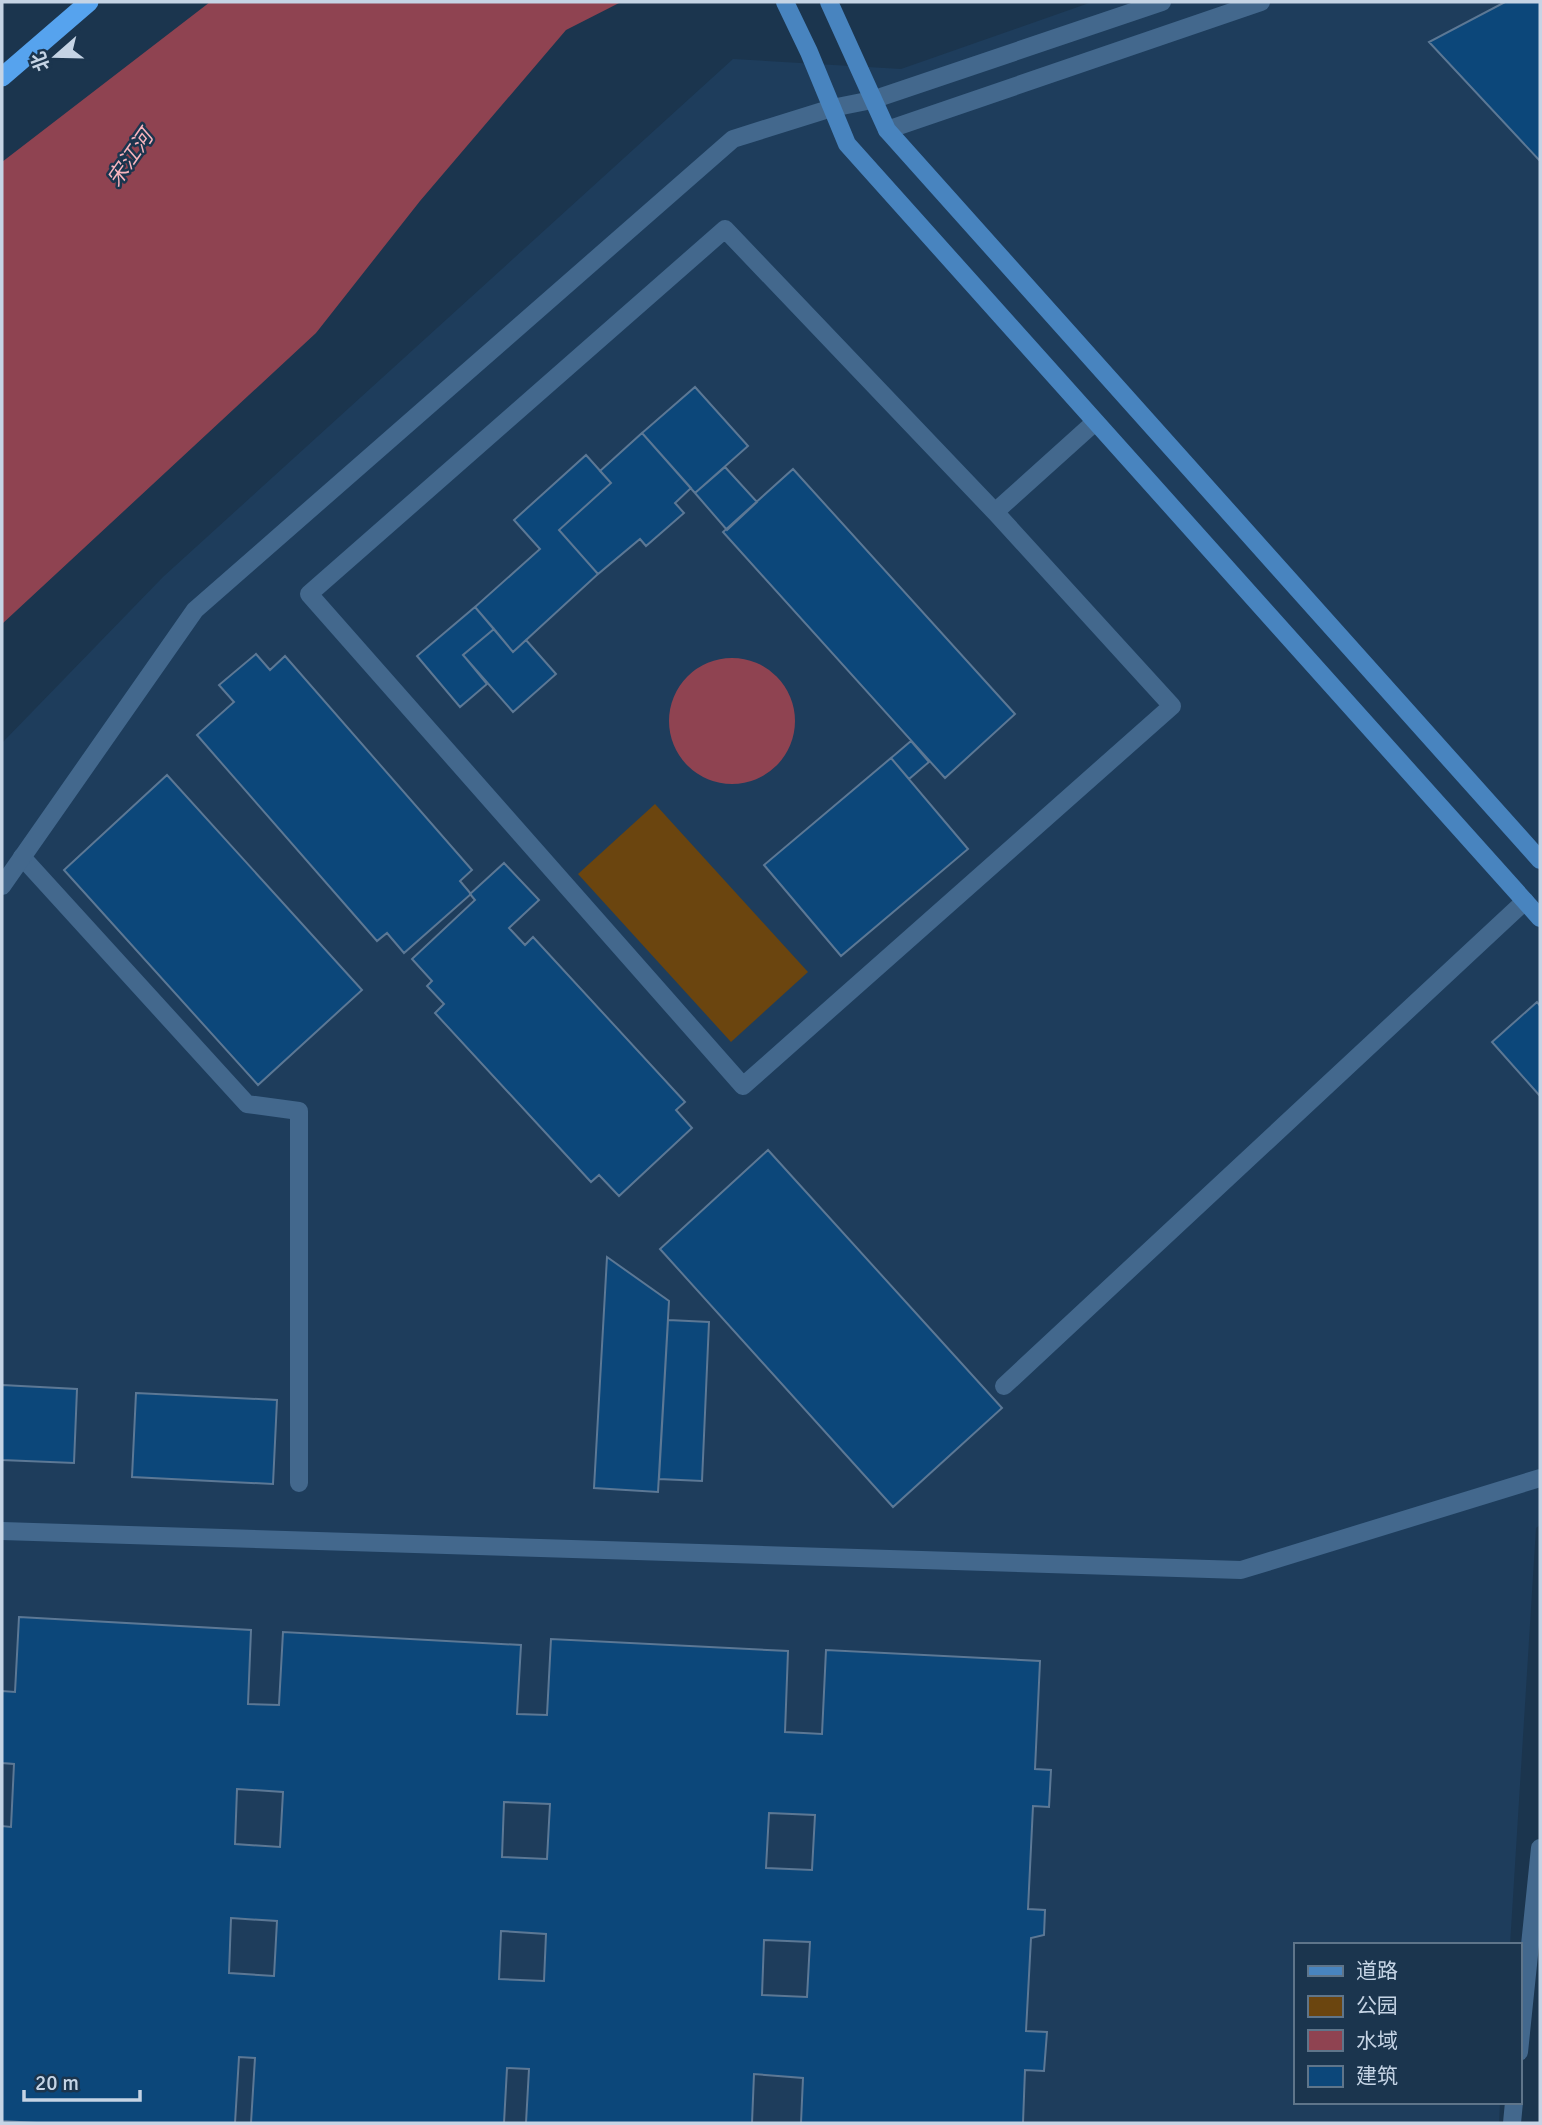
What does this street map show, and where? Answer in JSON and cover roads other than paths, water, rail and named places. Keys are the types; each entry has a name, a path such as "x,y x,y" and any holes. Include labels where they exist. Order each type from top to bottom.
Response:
{"highway":[{"path":"2,77 89,2"}],"main road":[{"path":"785,2 847,144 1540,918"},
{"path":"829,2 887,130 1540,860"}],"street":[{"path":"2,886 195,610 733,139 832,108 872,100 1162,2"},
{"path":"887,130 1261,2"},
{"path":"725,229 995,512 1172,706 743,1086 309,594 725,229"},
{"path":"995,512 1095,422"},
{"path":"23,856 247,1104 299,1111 299,1483"},
{"path":"1004,1386 1525,901"},
{"path":"2,1531 1241,1570 1540,1478"},
{"path":"1521,2033 1540,1848"},
{"path":"1512,2123 1514,2104"}],"water":[{"name":"宋江河","path":"210,2 621,2 566,30 420,201 316,333 2,624 2,162"},
{"path":"732,658 756,663 776,677 790,697 795,721 790,745 776,765 756,779 732,784 708,779 688,765 674,745 669,721 674,697 688,677 708,663"}]}
